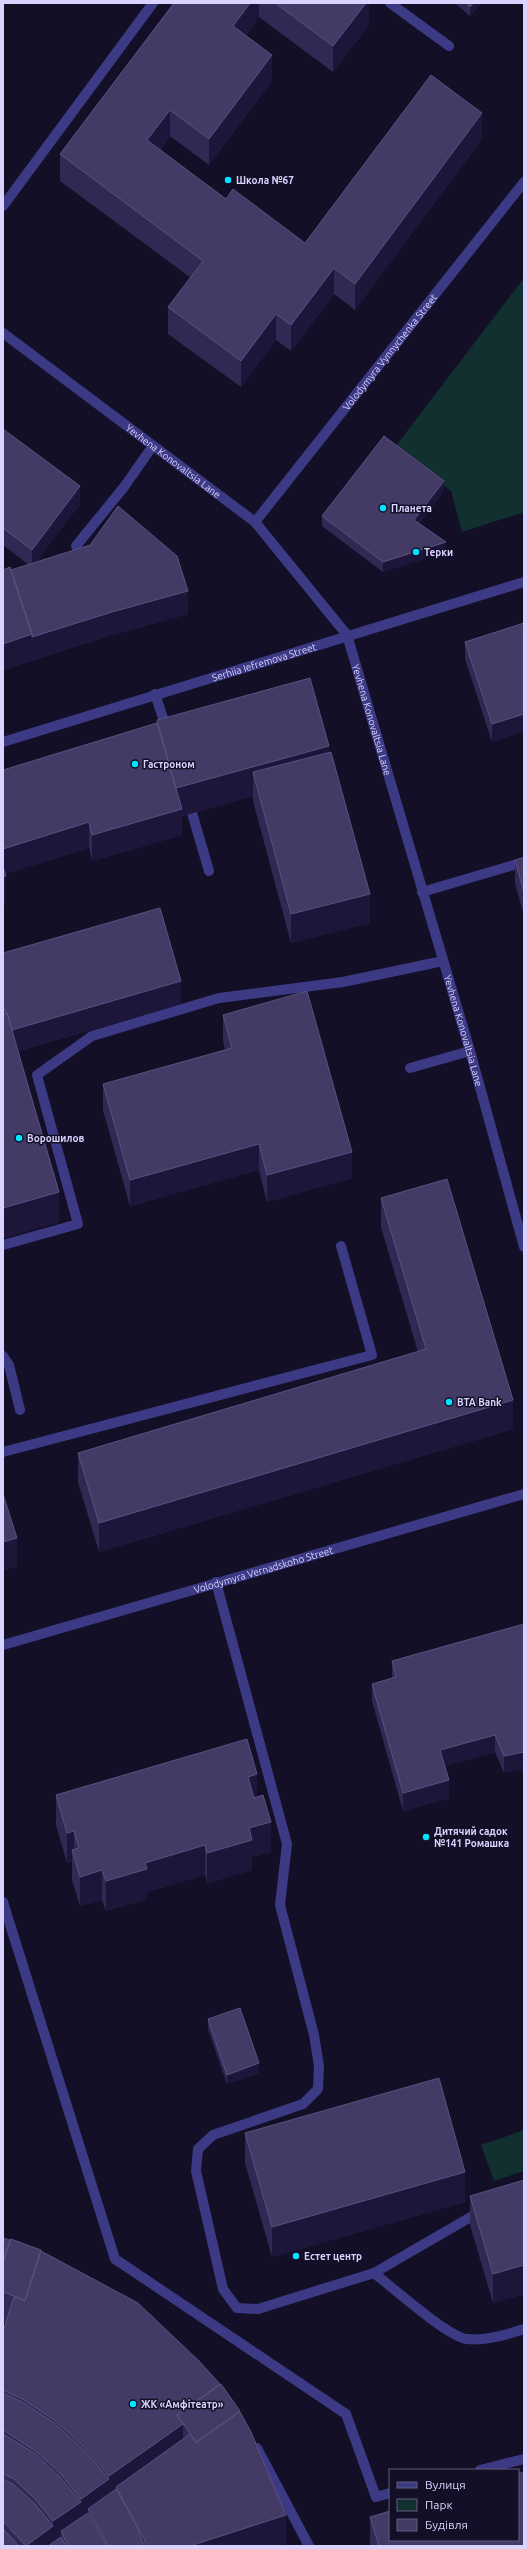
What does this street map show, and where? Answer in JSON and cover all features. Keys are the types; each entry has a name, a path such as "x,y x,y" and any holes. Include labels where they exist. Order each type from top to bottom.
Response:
{"street":[{"path":"3,206 153,3"},
{"path":"390,3 449,46"},
{"name":"Volodymyra Vynnychenka Street","path":"255,522 524,182"},
{"name":"Yevhena Konovaltsia Lane","path":"4,336 255,522 347,635 470,1051 524,1247"},
{"path":"76,546 124,487 152,447"},
{"name":"Serhiia Iefremova Street","path":"3,742 347,635 524,582"},
{"path":"155,694 170,738"},
{"path":"192,813 209,870"},
{"path":"422,892 524,862"},
{"path":"3,1245 78,1224 37,1075 92,1036 219,998 343,982 443,961"},
{"path":"410,1068 470,1051"},
{"path":"3,1452 372,1355 341,1246"},
{"path":"3,1356 9,1365 20,1410"},
{"name":"Volodymyra Vernadskoho Street","path":"3,1645 216,1582 524,1494"},
{"path":"216,1582 287,1844 280,1905 314,2036 319,2066 318,2089 303,2104 213,2135 198,2149 196,2171 223,2289 237,2308 258,2309 374,2273 488,2208"},
{"path":"3,1902 116,2259 346,2414 376,2496 389,2493"},
{"path":"374,2273 450,2332 465,2339 489,2339 524,2329"},
{"path":"251,2439 309,2546"},
{"path":"484,2469 524,2459"}],"green space":[{"path":"524,278 524,512 462,532 451,491 395,447"},
{"path":"524,2130 524,2171 494,2181 481,2145"}],"building":[{"path":"174,3 250,3 233,26 272,55 209,139 170,110 147,140 226,199 233,189 305,243 431,75 482,113 355,284 334,268 291,325 276,314 241,361 168,307 203,261 60,154"},
{"path":"275,3 366,3 333,46"},
{"path":"466,3 473,3 470,7"},
{"path":"3,429 80,486 32,550 3,528"},
{"name":"Планета","path":"384,436 444,481 414,520 446,542 383,562 322,516"},
{"path":"118,506 177,556 188,591 112,612 32,637 11,570 90,545"},
{"path":"10,567 32,634 3,644 3,570"},
{"path":"524,623 524,714 492,724 465,642"},
{"path":"310,678 329,746 176,788 157,720"},
{"path":"157,723 182,809 92,835 89,822 3,849 3,770"},
{"path":"331,752 370,894 291,914 253,772"},
{"path":"524,858 524,893 515,860"},
{"path":"3,867 6,876 3,877"},
{"path":"160,908 181,981 12,1030 3,1005 3,953"},
{"path":"307,991 352,1152 267,1175 259,1144 130,1180 103,1084 232,1048 223,1015"},
{"name":"Ворошилов","path":"7,1013 59,1192 3,1208 3,1015"},
{"path":"447,1179 513,1400 99,1523 78,1453 426,1349 381,1198"},
{"path":"3,1494 17,1538 3,1542"},
{"path":"524,1624 524,1752 504,1756 495,1735 440,1750 449,1780 403,1793 372,1684 396,1677 392,1661"},
{"path":"247,1739 257,1774 248,1777 254,1798 263,1795 271,1822 249,1828 252,1840 207,1853 205,1845 145,1863 147,1869 106,1881 102,1870 80,1877 72,1850 79,1848 74,1831 67,1833 56,1795"},
{"path":"240,2008 259,2063 227,2075 208,2019"},
{"path":"439,2078 465,2172 272,2227 245,2133"},
{"path":"524,2180 524,2265 493,2274 470,2196"},
{"path":"3,2238 10,2240 3,2262"},
{"path":"11,2239 41,2250 25,2300 3,2292 3,2262"},
{"path":"41,2251 138,2303 199,2361 220,2384 177,2415 183,2424 109,2476 83,2446 53,2419 22,2399 3,2390 3,2331 14,2297 25,2301"},
{"path":"221,2384 240,2411 196,2442 177,2415"},
{"path":"3,2393 22,2402 53,2422 83,2449 109,2479 81,2499 59,2472 34,2450 3,2430"},
{"path":"240,2412 251,2432 286,2515 190,2546 146,2546 144,2539 116,2487 190,2434 196,2443"},
{"path":"3,2434 34,2453 59,2476 81,2502 53,2521 35,2499 14,2479 3,2474"},
{"path":"524,2472 524,2546 379,2546 370,2517 389,2511 389,2541 519,2541 519,2474"},
{"path":"3,2479 14,2485 35,2504 53,2526 26,2546 3,2521"},
{"path":"116,2489 136,2524 144,2546 108,2546 88,2509"},
{"path":"88,2513 107,2546 68,2546 61,2531"},
{"path":"3,2529 19,2546 3,2546"},
{"path":"61,2537 66,2546 48,2546"}],"place":[{"name":"Школа №67","path":"228,180"},
{"name":"Планета","path":"383,508"},
{"name":"Терки","path":"416,552"},
{"name":"Гастроном","path":"135,764"},
{"name":"Ворошилов","path":"19,1138"},
{"name":"BTA Bank","path":"449,1402"},
{"name":"Дитячий садок №141 Ромашка","path":"426,1837"},
{"name":"Естет центр","path":"296,2256"},
{"name":"ЖК «Амфітеатр»","path":"133,2404"}]}
